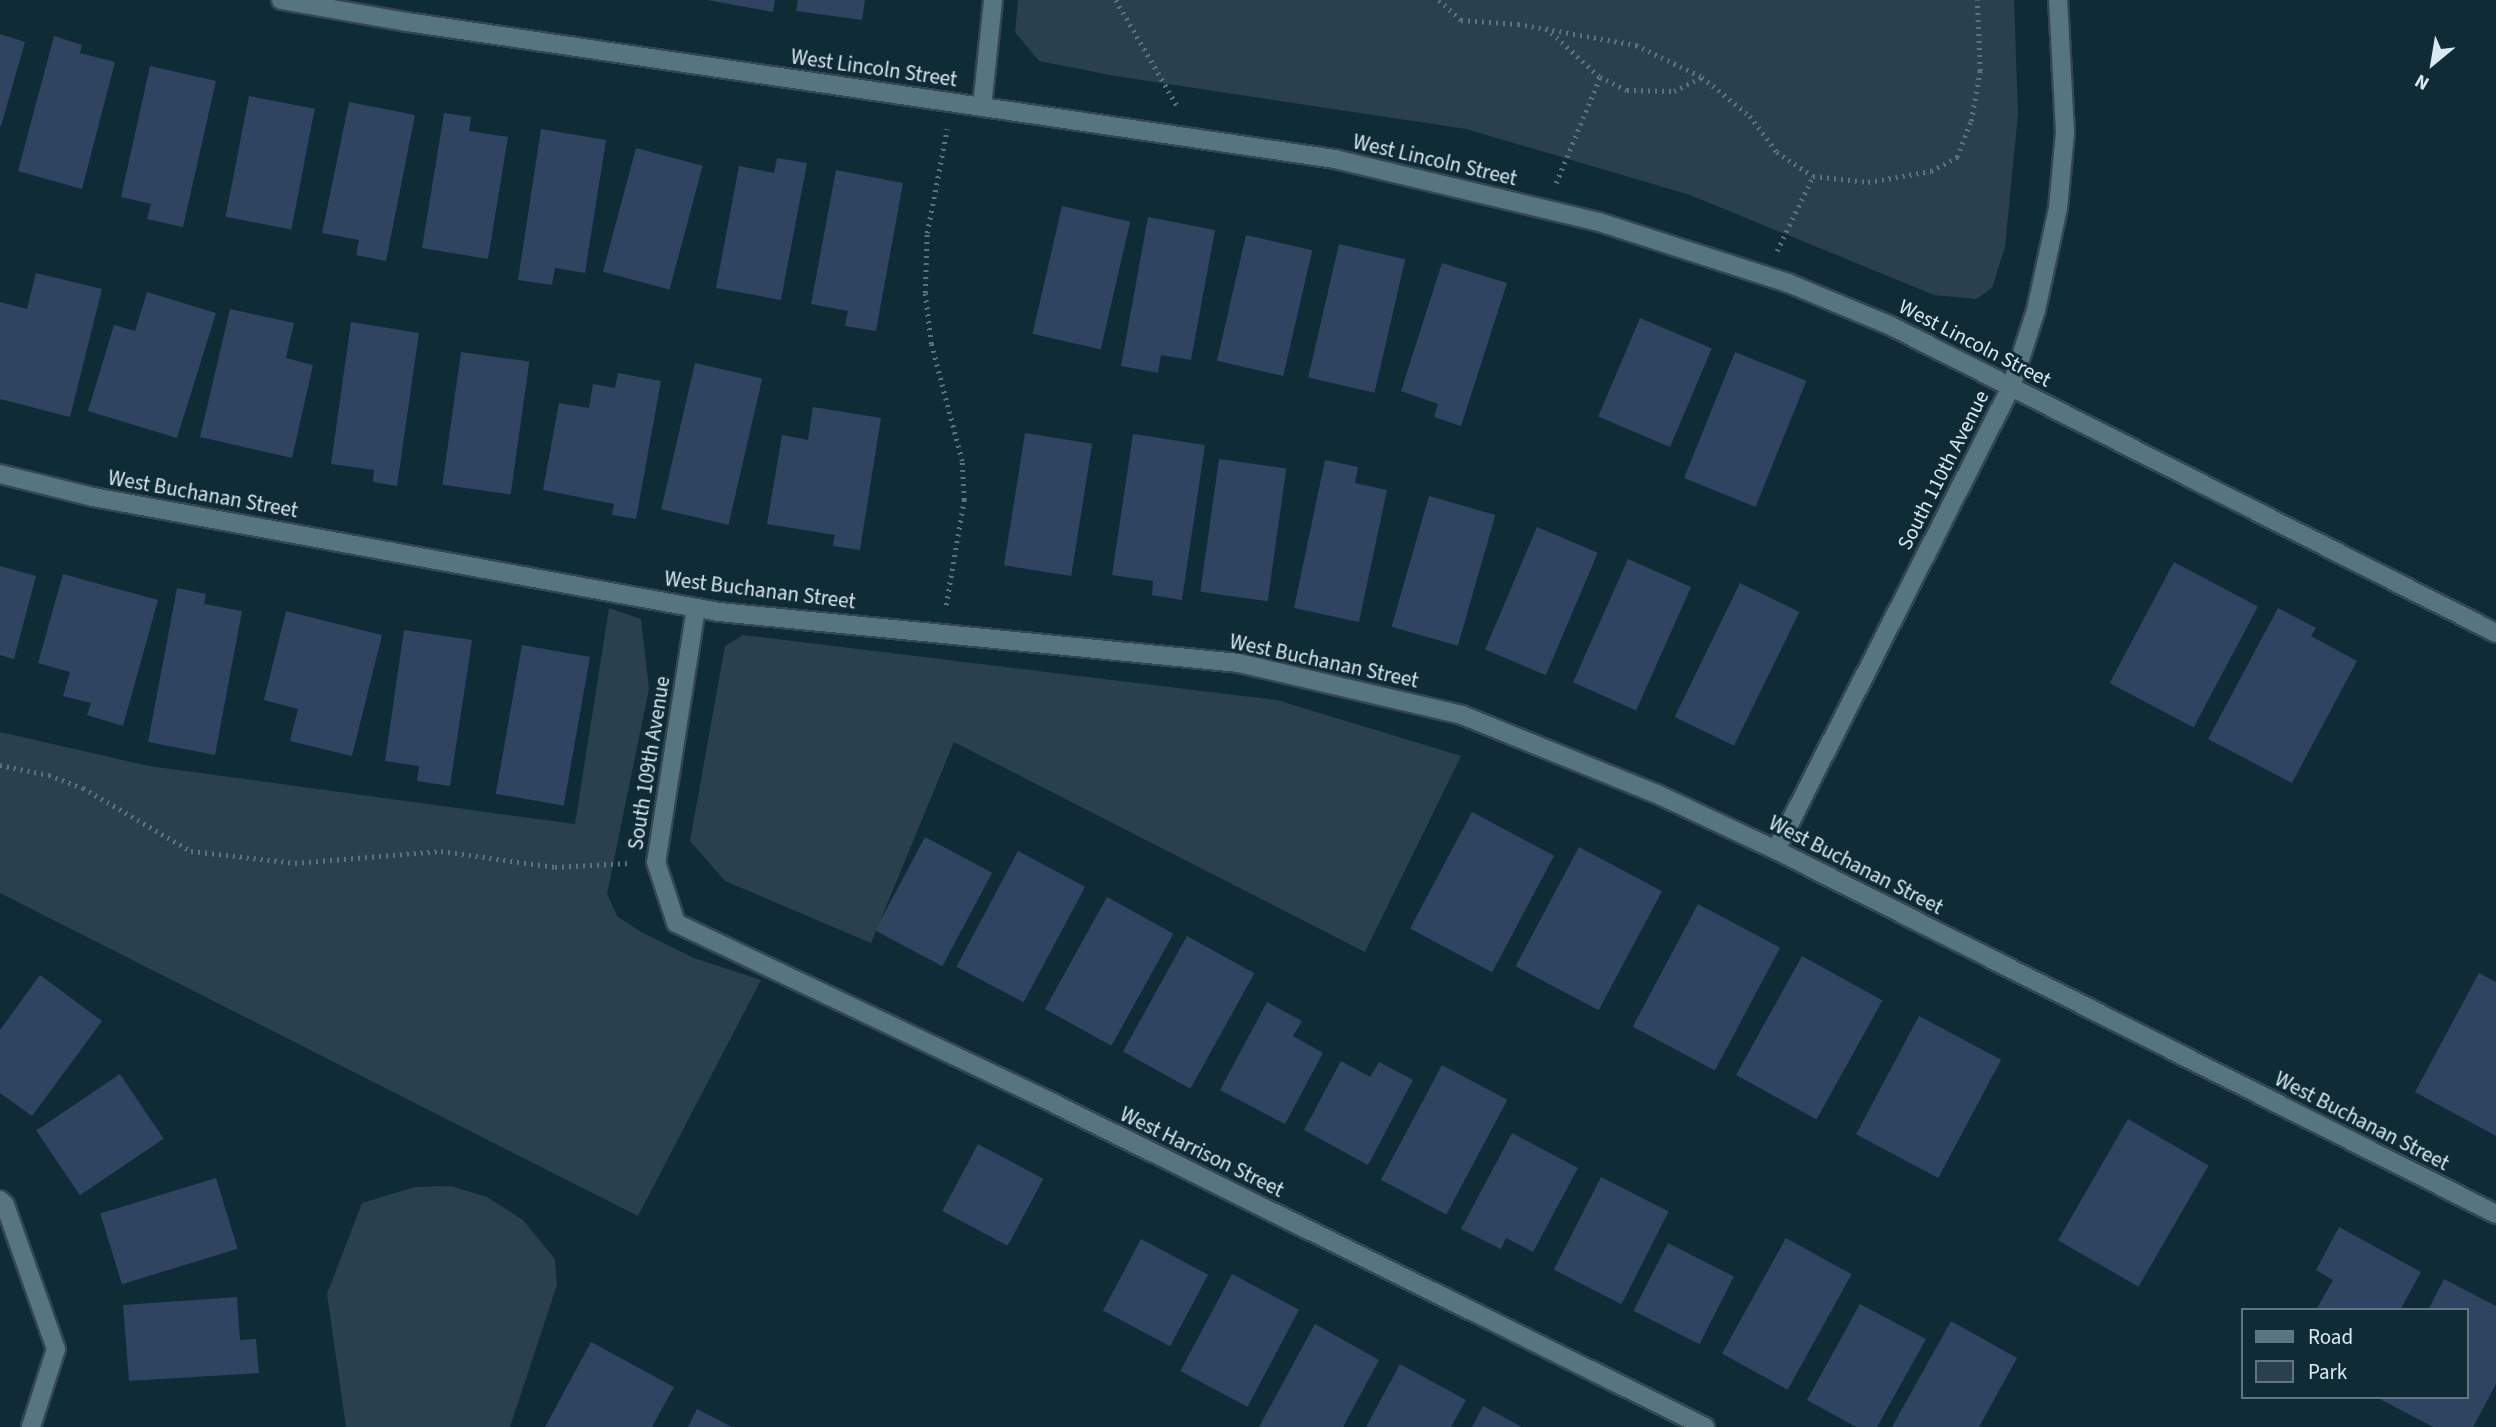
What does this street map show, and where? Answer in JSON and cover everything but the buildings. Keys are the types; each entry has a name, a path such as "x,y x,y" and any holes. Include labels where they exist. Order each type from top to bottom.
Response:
{"street":[{"name":"West Lincoln Street","path":"281,0 407,22 1335,159 1599,222 1766,276 1889,325 2496,633"},
{"path":"982,107 993,0"},
{"name":"South 110th Avenue","path":"1776,850 2011,387 2036,310 2058,208 2065,132 2058,0"},
{"name":"West Buchanan Street","path":"0,474 93,497 696,608 1239,663 1462,715 1657,794 1776,850 2496,1214"},
{"name":"South 109th Avenue","path":"676,923 656,862 696,608"},
{"name":"West Harrison Street","path":"676,923 1055,1104 1705,1427"},
{"path":"2,1202 56,1349 31,1427"}],"path":[{"path":"1116,0 1196,138"},
{"path":"1439,0 1461,20 1546,29 1636,45 1702,77 1750,116 1777,152 1813,176 1868,182 1931,171 1957,157 1971,121 1980,71 1977,0"},
{"path":"1546,29 1600,77 1627,90 1674,91 1702,77"},
{"path":"1545,209 1600,77"},
{"path":"941,634 964,500 962,461 931,344 925,293 927,233 952,102"},
{"path":"1766,276 1813,176"},
{"path":"0,765 49,775 83,788 191,851 295,863 440,851 555,867 656,862"}],"green space":[{"path":"1018,0 2014,0 2018,114 2005,247 1992,288 1976,299 1934,295 1690,195 1466,129 1115,76 1039,61 1015,32"},
{"path":"609,608 641,619 649,689 607,894 617,916 641,932 694,958 761,980 638,1216 0,893 0,732 149,766 575,824"},
{"path":"743,635 1277,700 1461,756 1365,952 954,742 871,943 725,881 690,841 725,646"},
{"path":"451,1186 487,1197 523,1220 555,1259 557,1285 510,1427 346,1427 327,1294 362,1203 415,1187"}]}
